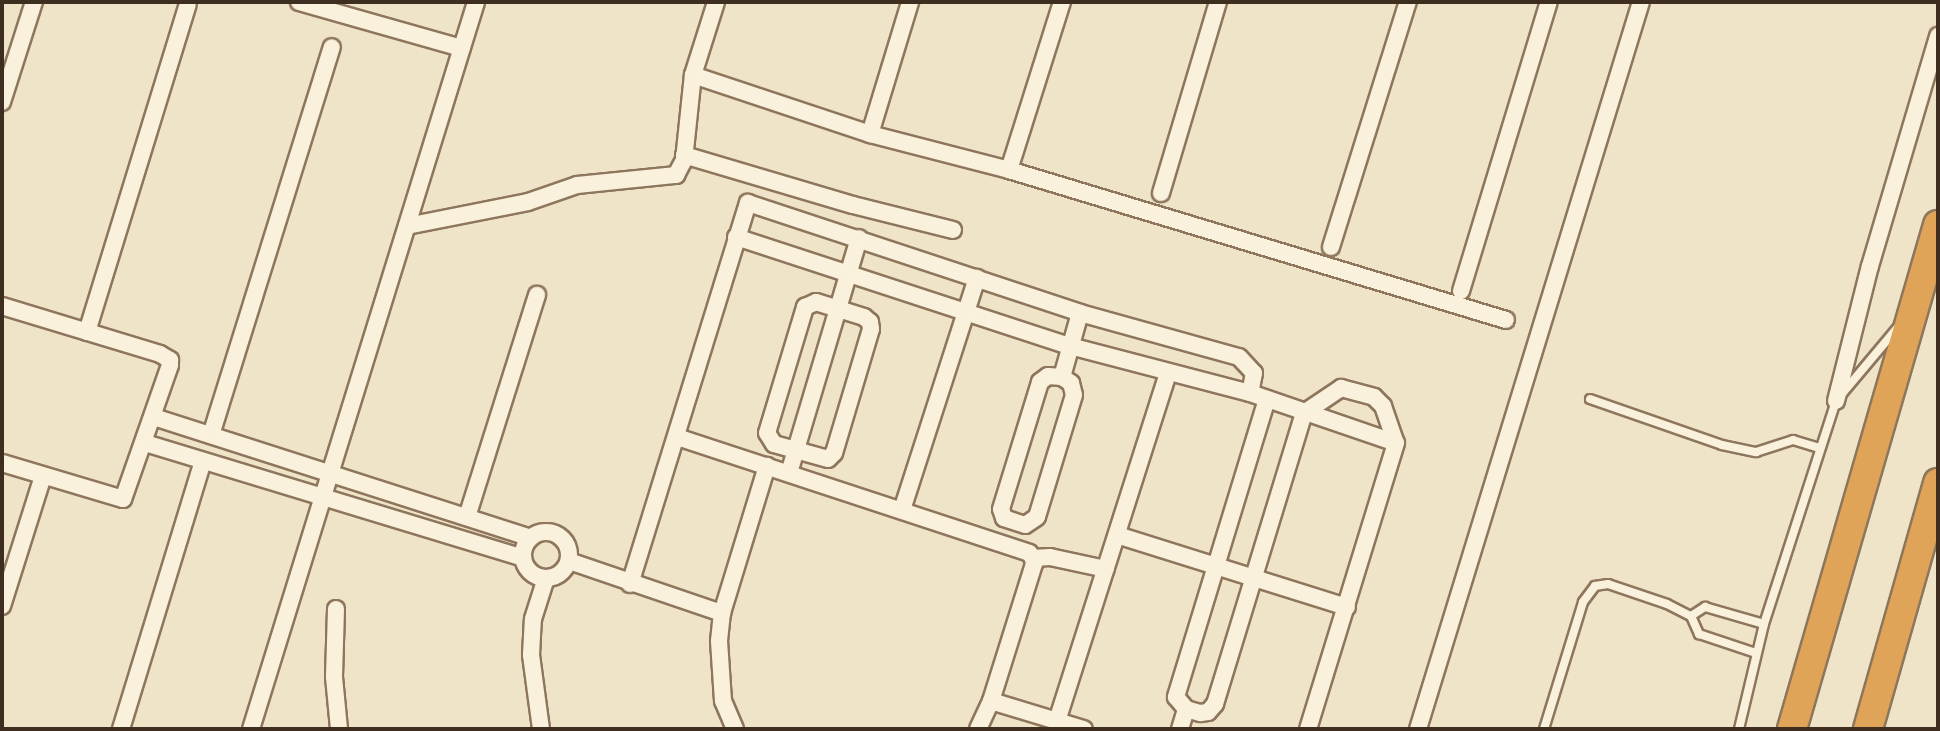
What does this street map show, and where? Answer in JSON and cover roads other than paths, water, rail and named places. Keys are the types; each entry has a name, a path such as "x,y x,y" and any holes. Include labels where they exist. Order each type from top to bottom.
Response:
{"highway":[{"path":"1792,729 1938,225"},
{"path":"1868,729 1938,483"}],"street":[{"path":"2,102 34,2"},
{"path":"299,2 462,48"},
{"path":"251,729 476,2"},
{"path":"407,226 528,202 577,185 667,179 681,169 693,75 716,2"},
{"path":"870,134 910,2"},
{"path":"1009,170 1062,2"},
{"path":"1161,193 1218,2"},
{"path":"1331,247 1408,2"},
{"path":"1461,291 1549,2"},
{"path":"1418,729 1641,2"},
{"path":"87,332 188,4"},
{"path":"1836,401 1870,266 1938,36"},
{"path":"211,435 332,47"},
{"path":"693,75 870,134 1009,170 1506,320"},
{"path":"684,155 853,205 953,230"},
{"path":"630,584 748,203 1080,313 1239,357 1254,373 1250,393"},
{"path":"736,237 1070,346 1250,393 1396,443"},
{"path":"789,473 859,238"},
{"path":"902,510 977,278"},
{"path":"467,517 537,295"},
{"path":"816,302 864,317 871,329 834,453 828,459 796,451 774,444 767,433 805,307 816,302"},
{"path":"2,306 170,360 154,417 123,499 2,463"},
{"path":"1062,377 1080,313"},
{"path":"1057,721 1168,373"},
{"path":"1048,376 1062,377 1071,383 1074,395 1037,517 1025,525 1013,522 1004,518 1001,509 1040,382 1048,376"},
{"path":"1267,399 1176,690 1179,704 1186,709 1208,712 1215,704 1251,578 1304,413 1341,388 1374,397 1383,406 1396,443 1308,729"},
{"path":"145,443 523,558 531,573 546,578 560,574 569,561 567,544 554,533 546,532 530,538 154,417"},
{"path":"677,437 902,510 1033,558 1050,557 1106,569"},
{"path":"240,472 249,447"},
{"path":"121,729 203,461"},
{"path":"735,729 723,701 718,667 722,613 767,466"},
{"path":"2,606 43,476"},
{"path":"1007,546 1013,522"},
{"path":"1117,535 1347,607"},
{"path":"523,558 530,538"},
{"path":"978,729 991,701 1034,564 1033,558"},
{"path":"569,561 722,613"},
{"path":"541,729 531,655 533,619 546,578"},
{"path":"336,609 334,677 339,729"},
{"path":"991,701 1084,729"},
{"path":"1180,729 1186,709"}],"lane":[{"path":"1739,729 1764,624 1836,401 1913,312"},
{"path":"1590,399 1722,445 1756,452 1793,440 1820,448"},
{"path":"1544,729 1583,602 1595,586 1608,584 1640,593 1691,616 1699,634 1756,653"},
{"path":"1691,616 1705,607 1764,624"}]}
